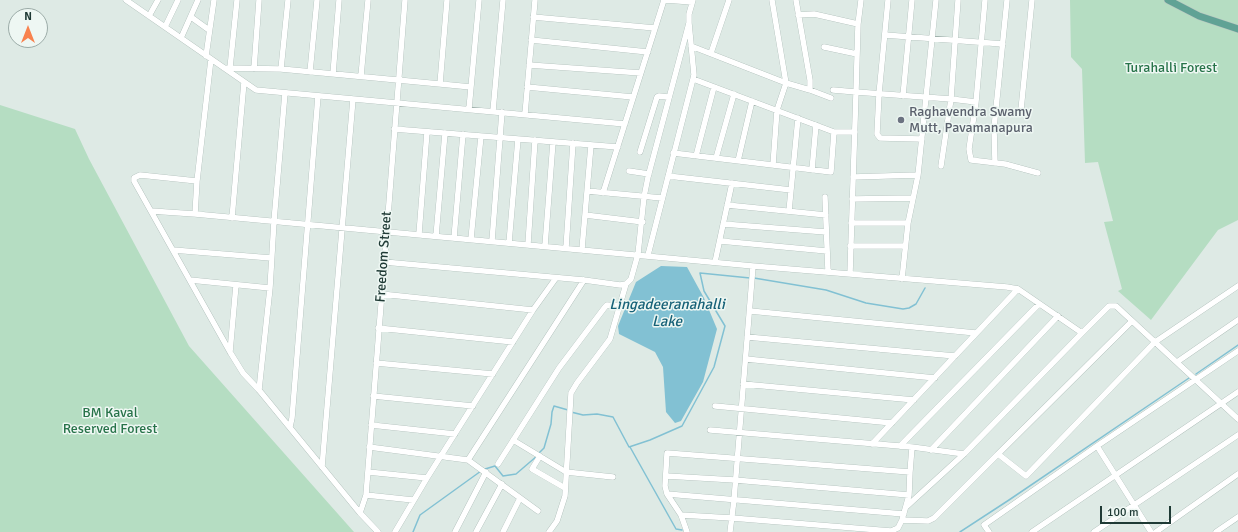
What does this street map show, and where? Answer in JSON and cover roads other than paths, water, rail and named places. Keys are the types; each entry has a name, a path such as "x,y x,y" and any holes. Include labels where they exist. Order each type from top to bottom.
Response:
{"main road":[{"path":"1168,0 1200,16 1238,29"}],"street":[{"path":"126,0 227,68 256,90 625,124"},
{"path":"136,7 139,0"},
{"path":"150,16 158,0"},
{"path":"165,27 178,0"},
{"path":"181,38 198,0"},
{"path":"195,214 209,57 209,30 214,0"},
{"path":"227,68 237,0"},
{"path":"254,69 259,0"},
{"path":"281,70 288,0"},
{"path":"310,72 317,0"},
{"path":"333,74 339,0"},
{"path":"361,76 368,0"},
{"name":"Freedom Street","path":"360,513 366,495 405,0"},
{"path":"440,84 447,0"},
{"path":"469,109 479,0"},
{"path":"493,111 503,0"},
{"path":"525,114 535,0"},
{"path":"603,193 665,0 693,1 689,14 689,23 694,75 648,255"},
{"path":"711,53 729,0"},
{"path":"772,0 786,83 777,110 773,165"},
{"path":"796,0 810,80 810,90"},
{"path":"850,274 858,24 861,0"},
{"path":"888,0 879,94 877,134 880,138 922,139"},
{"path":"903,96 912,0"},
{"path":"902,278 908,223 918,175 936,0"},
{"path":"941,166 951,99 958,0"},
{"path":"985,0 980,42 976,102 969,149 971,160 1005,164 1038,173"},
{"path":"995,163 994,128 1007,0"},
{"path":"1021,110 1032,0"},
{"path":"798,15 814,14 858,24"},
{"path":"191,17 209,30"},
{"path":"533,18 655,28"},
{"path":"550,532 557,521 565,496 571,393 610,339 626,284 631,279 638,254 644,196 668,97 689,23"},
{"path":"885,35 1003,44"},
{"path":"531,40 648,52"},
{"path":"691,46 786,83 831,98"},
{"path":"824,47 857,54"},
{"path":"529,65 641,73"},
{"path":"227,68 310,72 471,87"},
{"path":"693,78 834,132 855,132"},
{"path":"232,218 244,82"},
{"path":"527,87 633,97"},
{"path":"696,156 714,87"},
{"path":"833,90 976,102"},
{"path":"259,390 270,288 271,258 285,93"},
{"path":"716,158 734,94"},
{"path":"290,427 292,418 318,96"},
{"path":"640,152 657,97 668,97"},
{"path":"322,467 353,99"},
{"path":"738,161 752,101"},
{"path":"492,241 502,112"},
{"path":"789,211 798,118"},
{"path":"812,170 816,125"},
{"path":"394,129 618,147"},
{"path":"419,234 427,132"},
{"path":"674,154 831,172 834,132"},
{"path":"436,236 445,133"},
{"path":"454,238 463,134"},
{"path":"471,239 481,136"},
{"path":"509,242 518,139"},
{"path":"528,244 536,140"},
{"path":"545,246 553,142"},
{"path":"566,248 573,143"},
{"path":"582,249 591,145"},
{"path":"629,171 649,174"},
{"path":"197,182 140,175 134,178 134,181 243,373 290,427 360,513 378,532"},
{"path":"853,177 918,175"},
{"path":"668,176 791,190"},
{"path":"715,262 732,183"},
{"path":"587,191 662,198"},
{"path":"825,196 828,271"},
{"path":"852,199 913,198"},
{"path":"727,205 826,214"},
{"path":"151,211 509,242 753,266 1007,287 1018,289 1082,333"},
{"path":"585,215 642,222"},
{"path":"851,223 908,223"},
{"path":"723,224 826,232"},
{"path":"720,241 827,251"},
{"path":"850,246 906,246"},
{"path":"173,250 271,258"},
{"path":"384,262 584,280 620,285 626,284"},
{"path":"730,532 742,408 753,266"},
{"path":"395,532 413,500 533,310 556,278"},
{"path":"190,280 270,288"},
{"path":"468,460 584,280"},
{"path":"230,352 236,284"},
{"path":"998,454 1026,476 1155,342 1238,286"},
{"path":"872,444 1018,289"},
{"path":"381,294 533,310"},
{"path":"900,446 1039,304"},
{"path":"498,464 559,368 605,307 607,305 620,306"},
{"path":"906,507 964,454 1109,306 1116,306 1132,320 1238,419"},
{"path":"750,311 976,333"},
{"path":"931,450 1058,316"},
{"path":"667,494 890,512 903,517 928,521 934,518 1132,320"},
{"path":"1177,362 1238,320"},
{"path":"378,328 513,342"},
{"path":"748,337 955,356"},
{"path":"989,532 984,525 1097,446 1238,351"},
{"path":"746,359 935,378"},
{"path":"376,363 493,374"},
{"path":"744,384 914,400"},
{"path":"1032,532 1238,392"},
{"path":"373,396 473,406"},
{"path":"715,406 892,423"},
{"path":"371,425 455,434"},
{"path":"710,430 912,447 964,454"},
{"path":"1094,532 1238,435"},
{"path":"513,440 566,472 613,477"},
{"path":"1097,446 1151,532"},
{"path":"369,447 468,460 538,511"},
{"path":"681,515 891,531 898,528 903,517 909,495 912,447"},
{"path":"687,532 681,515 667,494 667,453 910,472"},
{"path":"540,456 532,469 565,488"},
{"path":"368,472 427,478"},
{"path":"455,532 486,472"},
{"path":"1156,532 1238,475"},
{"path":"666,476 735,480 909,495"},
{"path":"476,532 502,484"},
{"path":"366,495 413,500"},
{"path":"503,532 520,498"},
{"path":"1216,532 1238,517"}],"water":[{"name":"Lingadeeranahalli Lake","path":"661,266 687,267 704,298 717,329 703,382 681,421 675,423 666,412 663,367 655,352 619,334 618,326 636,282"}],"waterway":[{"path":"571,412 583,415 597,414 613,417 629,447 650,440 682,426 714,367 725,326 704,291 700,273 750,278"},
{"path":"754,278 826,290 866,303 903,309 909,308 916,304 925,288"},
{"path":"1196,374 1238,345"},
{"path":"960,532 1189,378"},
{"path":"539,453 544,448 551,424 554,406 568,410"},
{"path":"630,447 676,529 682,530"},
{"path":"485,469 495,466 503,476 516,474 537,456"},
{"path":"413,532 420,515 481,471"}],"place":[{"name":"Raghavendra Swamy Mutt, Pavamanapura","path":"901,120"}],"park label":[{"name":"Turahalli Forest","path":"1171,68"},
{"name":"BM Kaval Reserved Forest","path":"110,422"}]}
